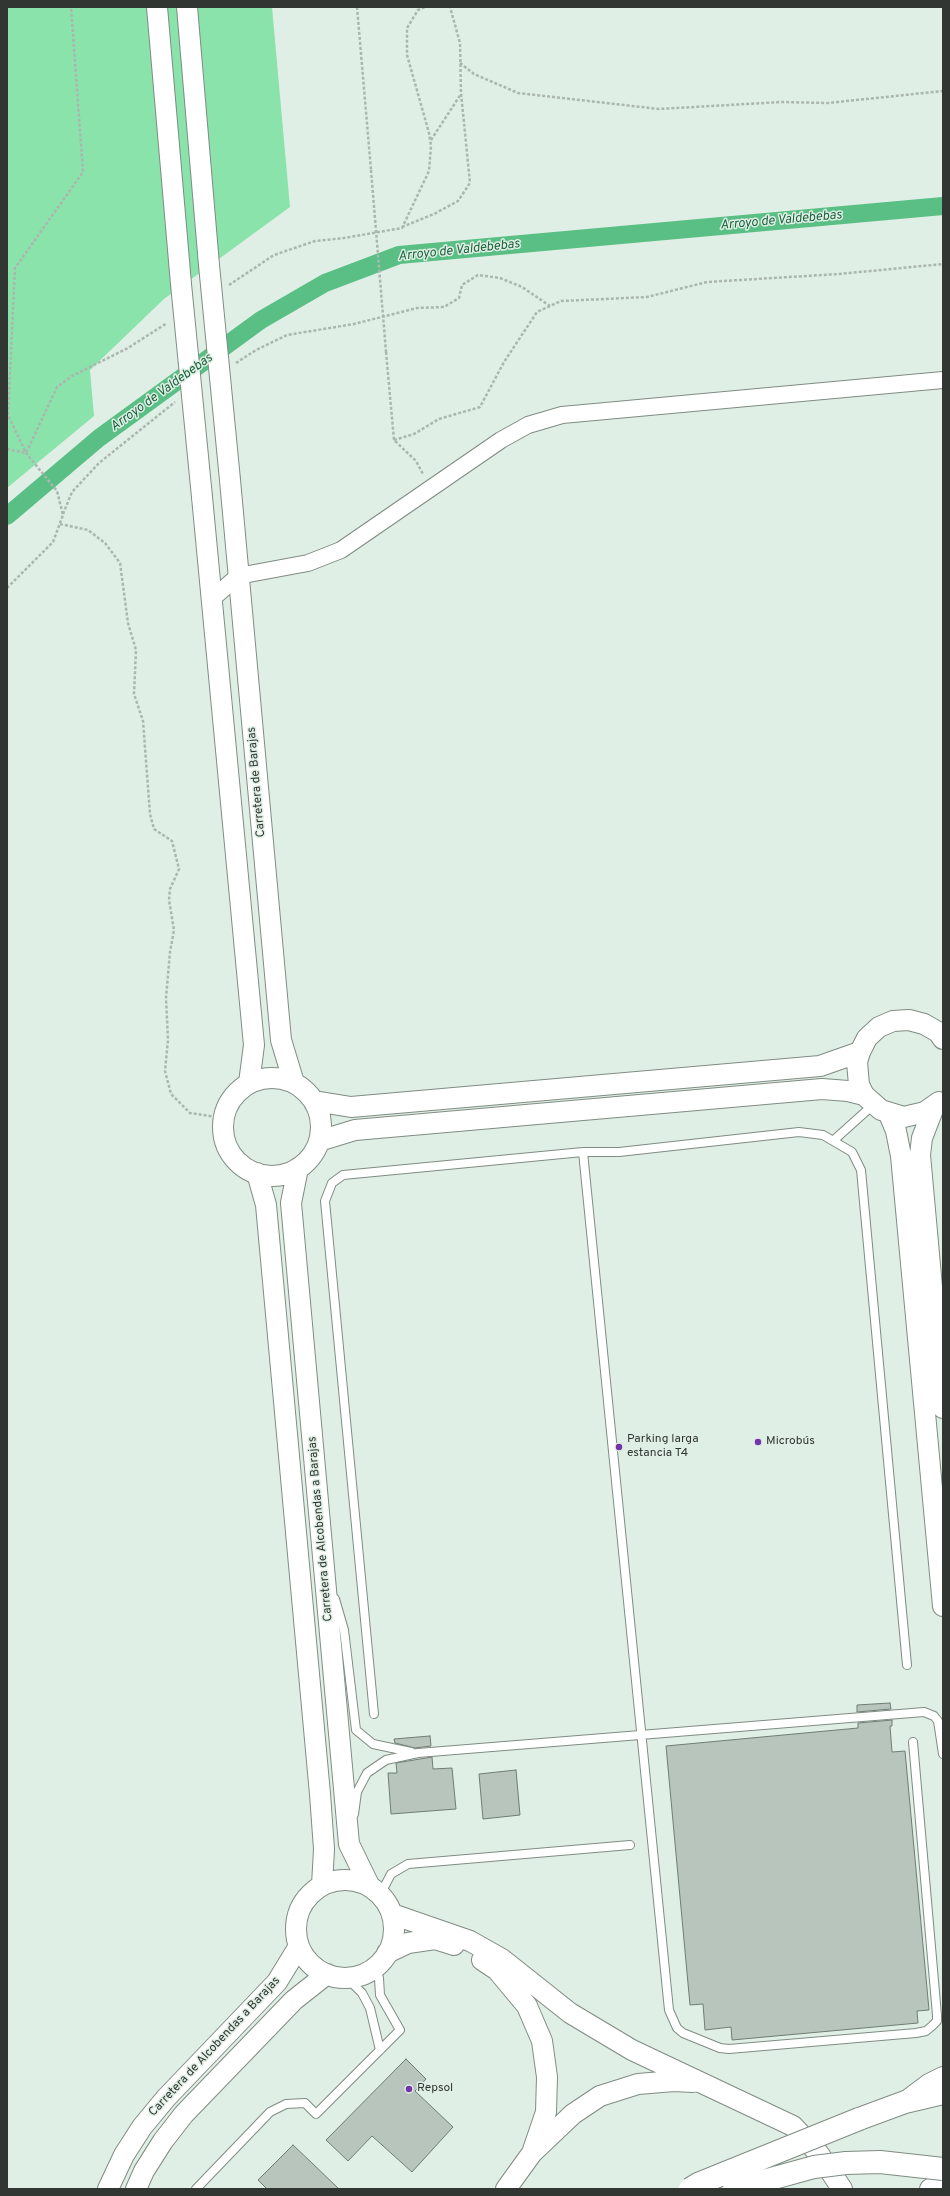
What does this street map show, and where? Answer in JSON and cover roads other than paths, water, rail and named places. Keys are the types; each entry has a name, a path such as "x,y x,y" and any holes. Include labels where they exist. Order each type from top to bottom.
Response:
{"highway":[{"path":"690,2189 698,2184 859,2119 905,2102 943,2093"},
{"path":"734,2189 814,2167 846,2163 880,2162 943,2169"}],"street":[{"path":"157,7 181,284 254,1045 249,1083"},
{"name":"Carretera de Barajas","path":"186,7 281,1040 294,1083"},
{"path":"212,599 238,576 258,570 308,563 341,550 501,440 528,425 562,415 943,380"},
{"path":"943,1039 938,1032 924,1024 909,1020 893,1021 879,1027 867,1038 860,1052 857,1074 876,1105 896,1131 902,1156 943,1606"},
{"path":"314,1101 351,1108 820,1066 860,1052"},
{"path":"279,1078 294,1083 305,1091 314,1101 319,1114 321,1128 318,1141 310,1156 298,1168 285,1174 271,1176 257,1173 243,1166 232,1155 225,1140 224,1118 227,1107 236,1093 249,1083 264,1079 279,1078"},
{"path":"318,1141 355,1130 822,1088 848,1090 876,1105 904,1117 917,1115 938,1102"},
{"path":"938,1102 924,1131 920,1156 943,1408"},
{"name":"Carretera de Alcobendas a Barajas","path":"298,1168 291,1203 349,1844 375,1891"},
{"name":"Carretera de Alcobendas a Barajas","path":"257,1173 266,1205 320,1794 324,1849 322,1885"},
{"path":"381,1960 392,1941 394,1927 392,1914 375,1891 355,1881 344,1880 322,1885 310,1893 302,1905 297,1918 296,1932 299,1946 310,1963 326,1974 346,1978 362,1974 381,1960 408,1944 435,1939 463,1948 496,1970 527,2006 542,2041 547,2077 546,2112 532,2153"},
{"path":"392,1914 470,1941 502,1959 576,2016 632,2050 793,2126 819,2154 842,2189"},
{"name":"Carretera de Alcobendas a Barajas","path":"108,2189 124,2155 142,2127 166,2098 277,1982 299,1946"},
{"name":"Carretera de Alcobendas a Barajas","path":"136,2189 144,2171 163,2140 184,2114 294,2000 326,1974"},
{"path":"905,2102 929,2084 943,2077"},
{"path":"506,2189 532,2153 573,2114 600,2096 638,2084 674,2081 703,2083"},
{"path":"930,2189 943,2181"}],"lane":[{"path":"834,1140 876,1105"},
{"path":"374,1714 325,1201 332,1183 343,1175 583,1152 619,1152 799,1132 824,1135 834,1140 852,1152 861,1170 907,1665"},
{"path":"583,1152 643,1736 669,2010 677,2028 683,2033 720,2048 728,2049 916,2033 926,2031 937,2021 912,1742"},
{"path":"323,1558 344,1630 356,1730 367,1741 380,1748 418,1753"},
{"path":"349,1844 357,1792 367,1773 386,1760 418,1753 643,1736 924,1712 934,1716 938,1721 943,1754"},
{"path":"375,1891 391,1874 408,1864 630,1844"},
{"path":"196,2189 270,2112 286,2104 304,2103 316,2114 400,2030 380,1995 379,1978 381,1960"},
{"path":"346,1978 362,1993 370,2008 380,2050"}],"waterway":[{"name":"Arroyo de Valdebebas","path":"7,516 99,438 261,320 325,283 399,255 943,206"}],"place":[{"name":"Microbús","path":"758,1442"},
{"name":"Parking larga estancia T4","path":"619,1447"},
{"name":"Repsol","path":"409,2089"}]}
